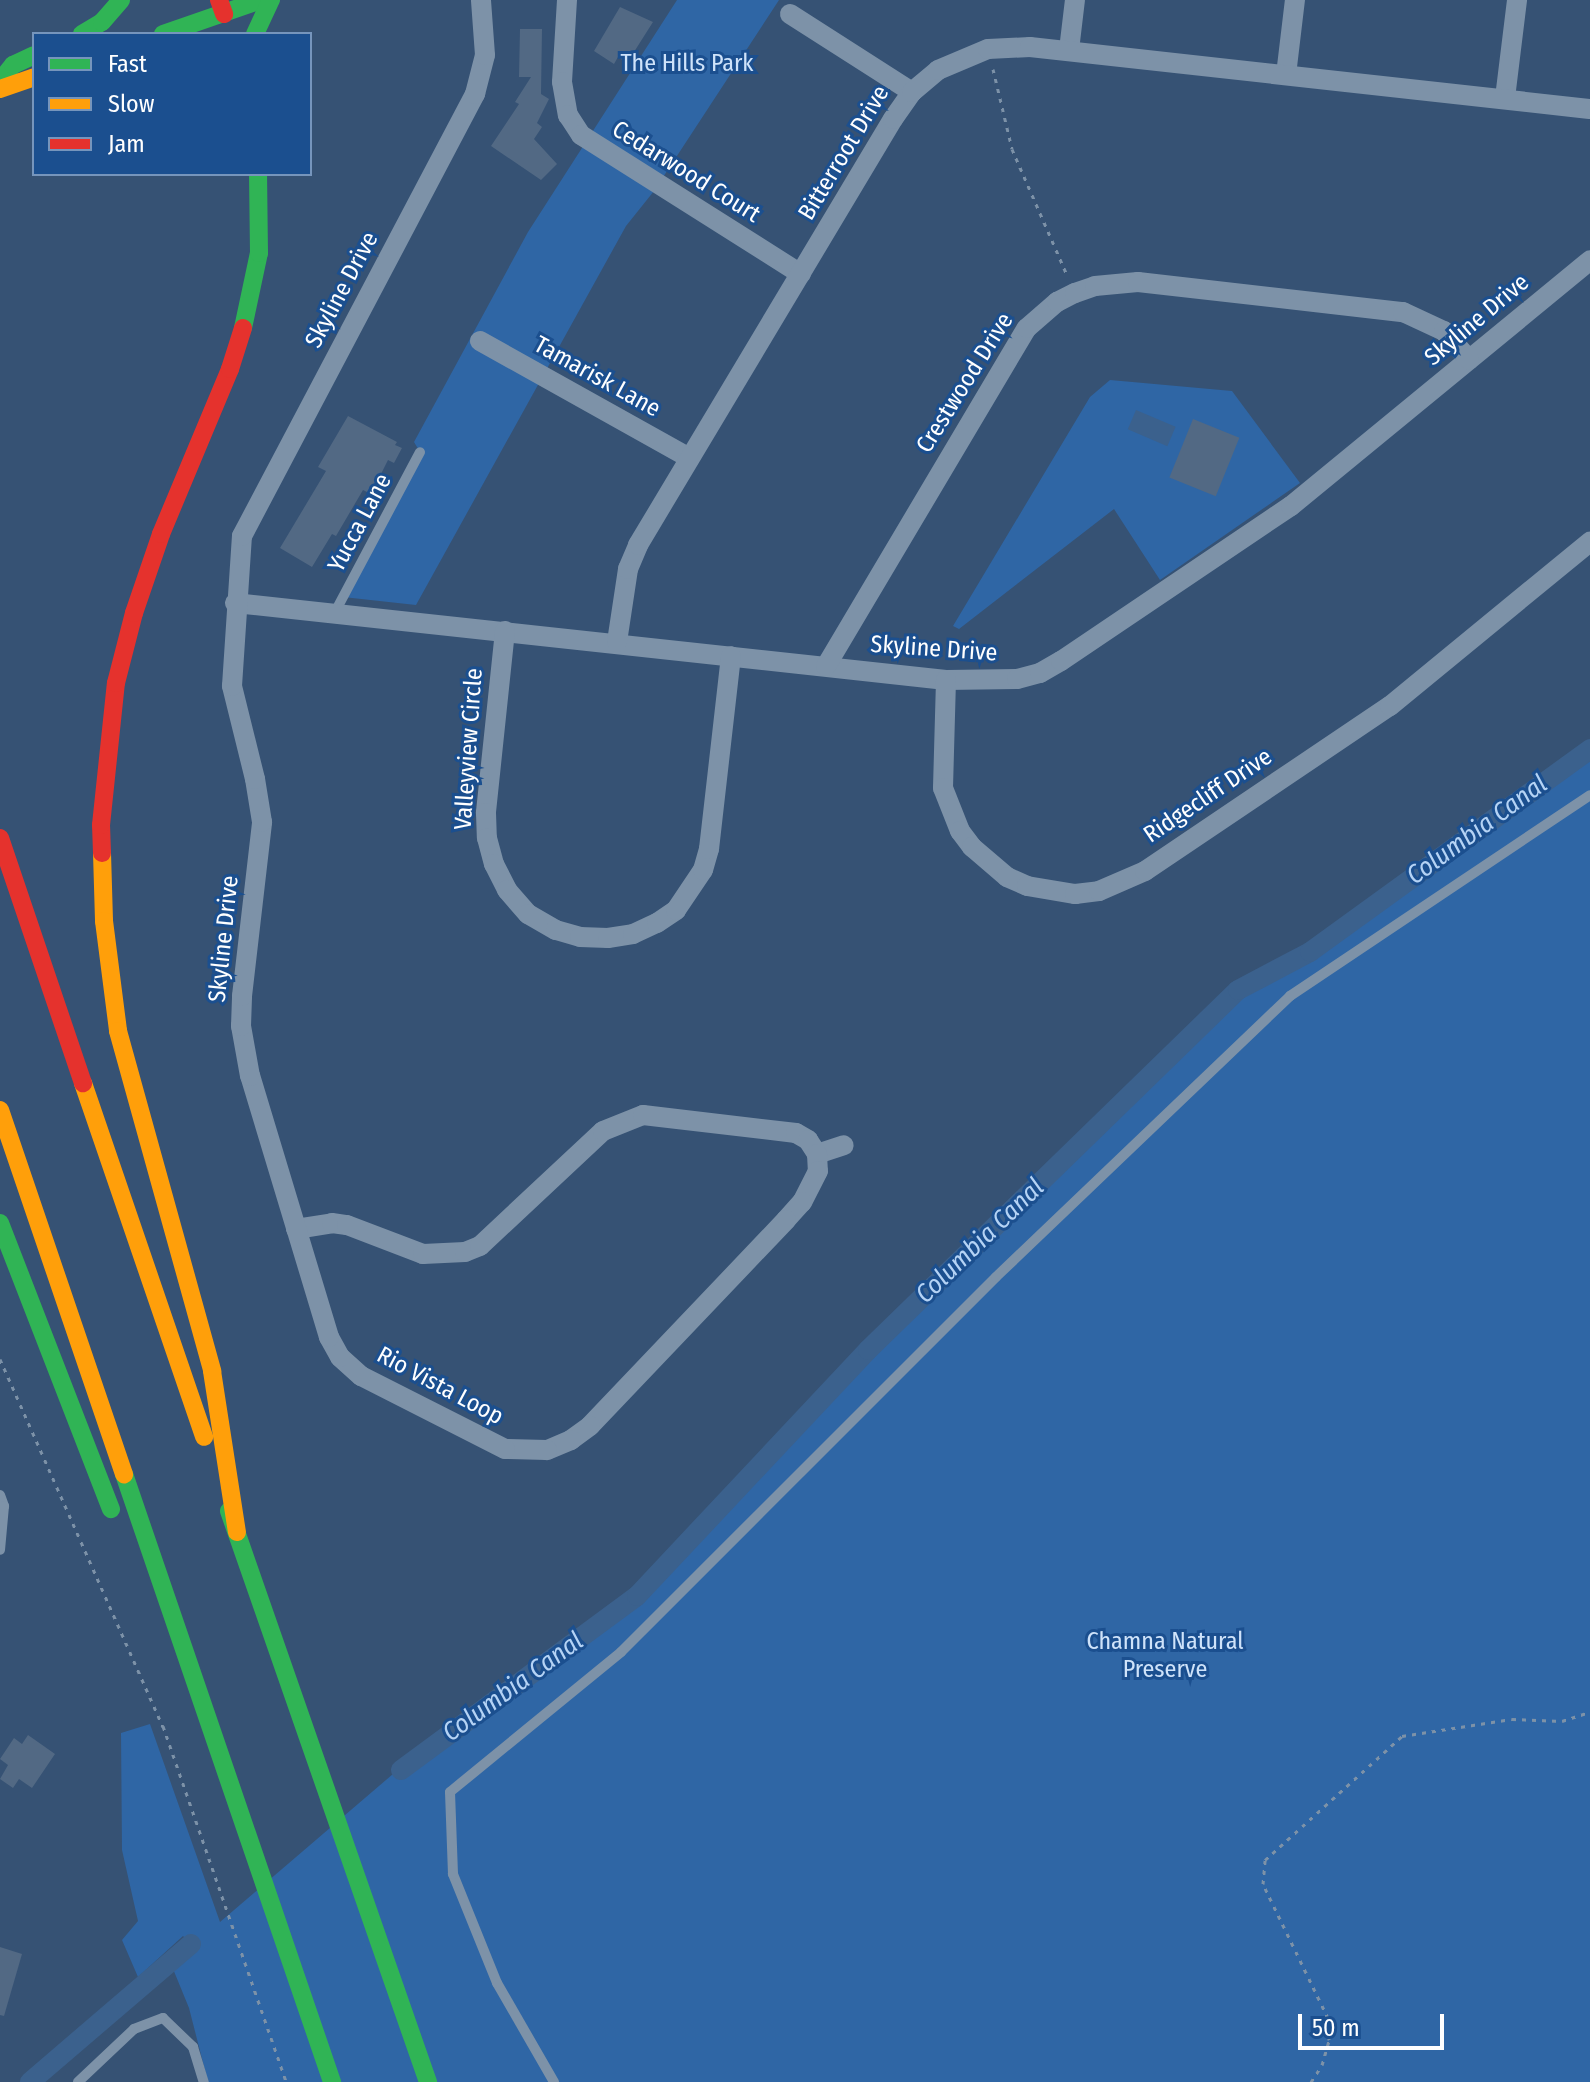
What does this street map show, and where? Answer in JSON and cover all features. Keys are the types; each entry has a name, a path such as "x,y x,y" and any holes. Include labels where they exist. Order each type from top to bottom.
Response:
{"main road":[{"path":"85,32 112,13 121,0"},
{"path":"167,32 221,7 261,0"},
{"path":"256,32 271,0"},
{"path":"0,81 13,65 32,56"},
{"path":"0,89 32,78"},
{"path":"237,1532 212,1371 118,1031 104,921 101,825 116,683 134,613 161,534 230,369 250,305 259,253 258,176"},
{"path":"0,838 428,2082"},
{"path":"0,1110 332,2082"},
{"path":"0,1223 119,1529"},
{"path":"146,1598 215,1737"}],"street":[{"name":"Skyline Drive","path":"296,1229 250,1076 241,1026 262,822 257,784 232,686 239,553 249,517 475,94 485,55 481,0"},
{"name":"Cedarwood Court","path":"567,0 562,82 568,115 581,135 801,274"},
{"path":"1069,50 1075,0"},
{"path":"1286,75 1295,0"},
{"path":"1505,98 1517,0"},
{"path":"790,14 912,92"},
{"name":"Bitterroot Drive","path":"617,642 628,569 638,545 912,92 938,70 988,49 1030,47 1590,109"},
{"name":"Skyline Drive","path":"235,603 946,680 1017,679 1040,673 1061,661 1291,506 1590,260"},
{"name":"Crestwood Drive","path":"826,666 1027,328 1057,302 1075,293 1095,286 1138,282 1403,312 1444,331 1469,360"},
{"name":"Tamarisk Lane","path":"480,341 689,458"},
{"name":"Ridgecliff Drive","path":"946,680 943,788 960,831 972,847 1007,877 1054,892 1099,891 1145,871 1390,706 1590,542"},
{"name":"Valleyview Circle","path":"505,631 486,813 487,838 494,864 507,890 528,914 556,930 580,937 608,938 633,934 657,923 676,910 703,870 709,849 731,656"},
{"path":"296,1229 332,1223 347,1225 423,1254 465,1252 480,1246 603,1131 643,1115 781,1128 808,1140 817,1154 844,1145"},
{"name":"Rio Vista Loop","path":"296,1229 329,1337 340,1357 361,1376 505,1449 547,1450 571,1440 590,1426 786,1220 812,1186 818,1171 817,1154"}],"lane":[{"name":"Yucca Lane","path":"335,612 420,452"},
{"path":"554,2082 497,1983 453,1874 450,1792 621,1652 996,1277 1290,996 1590,795"},
{"path":"0,1495 4,1506 1,1548"},
{"path":"78,2082 134,2029 163,2018 193,2047 204,2082"}],"path":[{"path":"988,49 1012,149 1075,293"},
{"path":"0,1359 163,1726 286,2082"},
{"path":"1311,2082 1322,2065 1329,2040 1328,2018 1263,1884 1265,1860 1402,1736 1512,1719 1562,1721 1590,1712"}],"green space":[{"name":"The Hills Park","path":"677,0 779,0 654,191 626,226 416,605 343,597 420,452 414,442 528,232"},
{"path":"1110,380 1232,391 1300,483 1160,580 1114,509 959,629 953,626 1090,397"},
{"name":"Chamna Natural Preserve","path":"1590,749 1590,2082 208,2082 189,2008 171,1964 192,1945 183,1936 138,1977 122,1940 138,1921 122,1850 121,1733 150,1724 220,1922 400,1768 637,1596 868,1350 1238,990 1310,952"}],"shaded area":[{"path":"1136,410 1176,427 1167,446 1128,429"}],"building":[{"path":"620,7 653,22 627,63 618,57 614,64 594,51"},
{"path":"520,29 542,29 541,94 549,99 537,123 542,127 534,139 557,164 541,180 491,146 519,104 515,102 531,77 519,77"},
{"path":"348,416 397,442 395,445 402,448 394,463 388,460 371,494 363,490 336,536 332,534 312,567 280,548 326,471 318,467"},
{"path":"1193,419 1239,438 1216,496 1169,477"},
{"path":"28,1735 55,1754 32,1788 19,1779 13,1788 0,1779 8,1765 0,1759 14,1738 22,1744"},
{"path":"0,1947 22,1954 4,2016 0,2015"}],"waterway":[{"name":"Columbia Canal","path":"401,1770 637,1596 868,1350 1238,990 1310,952 1590,749"},
{"name":"Columbia Canal","path":"30,2082 191,1944"}],"traffic: fast":[{"path":"85,32 102,22 121,0"},
{"path":"169,32 261,0"},
{"path":"256,32 271,0"},
{"path":"0,81 13,65 32,56"},
{"path":"243,328 259,253 258,176"},
{"path":"0,1223 111,1509"},
{"path":"124,1474 332,2082"},
{"path":"229,1511 428,2082"}],"traffic: slow":[{"path":"0,89 32,78"},
{"path":"102,853 104,921 118,1031 212,1371 237,1532"},
{"path":"83,1083 204,1437"},
{"path":"0,1110 124,1474"}],"traffic: jam":[{"path":"219,0 224,14"},
{"path":"102,853 101,825 116,683 134,613 161,534 230,369 243,328"},
{"path":"0,838 83,1083"}]}
